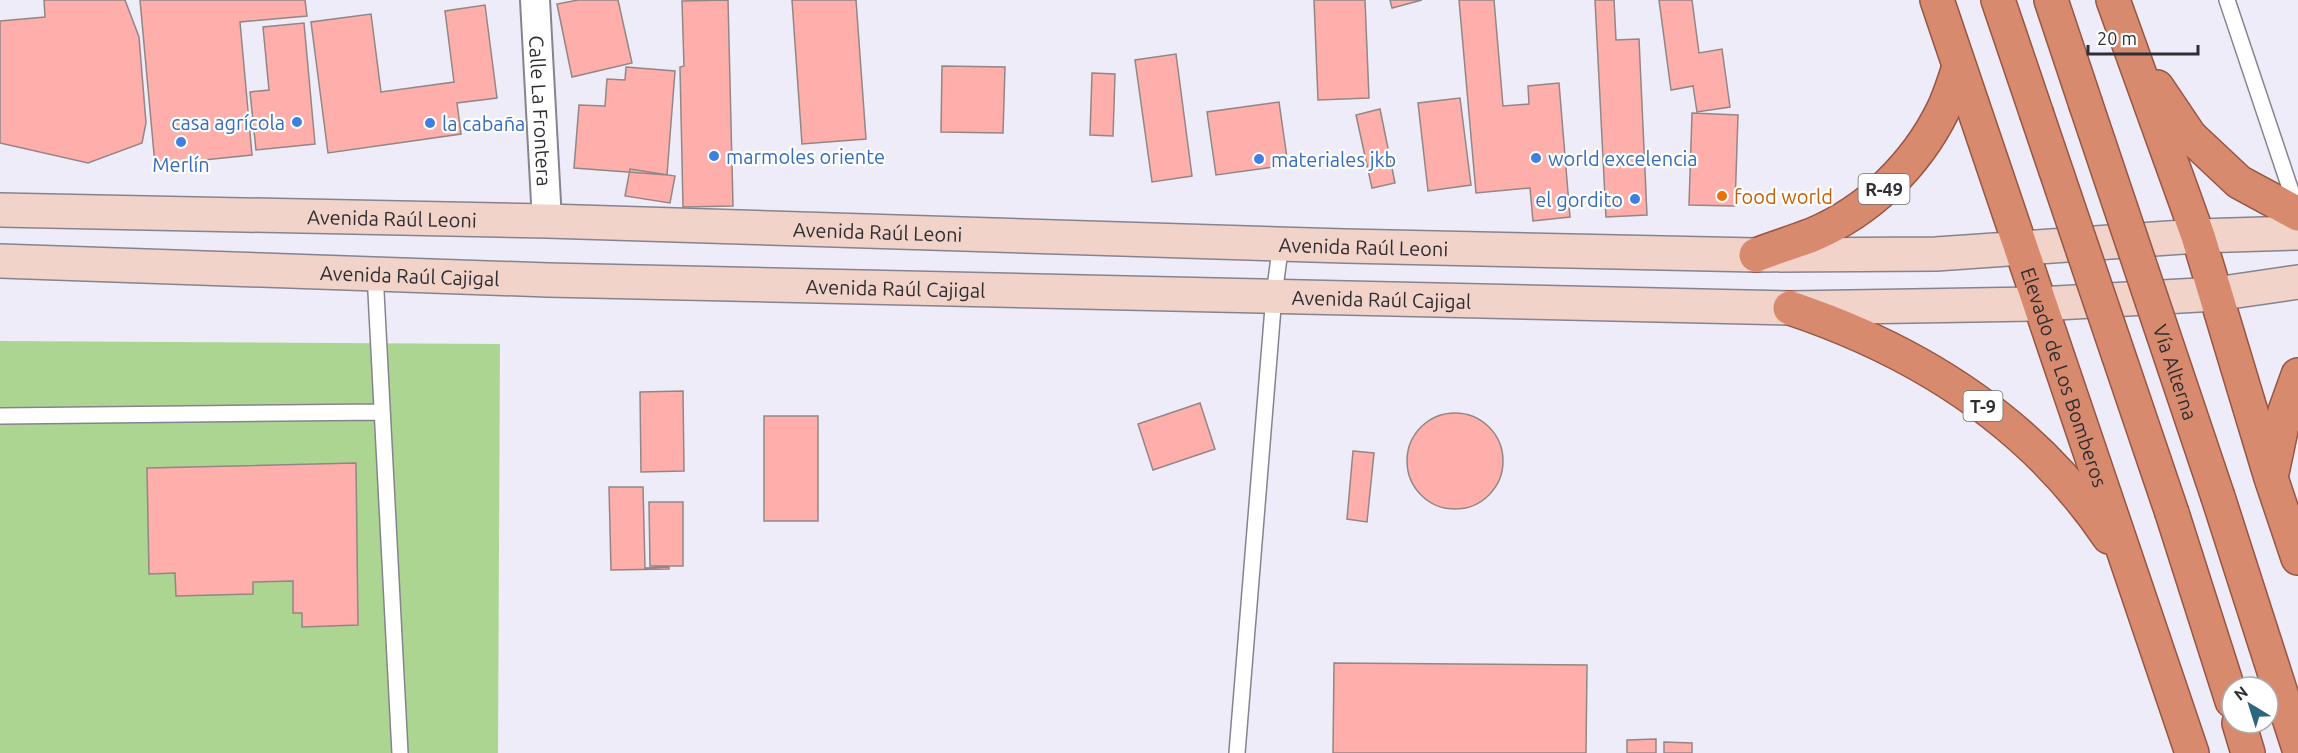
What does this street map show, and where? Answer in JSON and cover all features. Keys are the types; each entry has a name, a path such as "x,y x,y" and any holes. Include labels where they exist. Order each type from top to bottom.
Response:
{"highway":[{"name":"Elevado de Los Bomberos","path":"1937,0 2192,753"},
{"path":"1998,0 2172,513 2224,675"},
{"name":"Vía Alterna","path":"2051,0 2218,497 2298,746"},
{"path":"2115,8 2152,80 2190,136 2239,182 2298,213"},
{"path":"2115,8 2198,236 2271,478 2298,558"},
{"name":"R-49","path":"1756,255 1813,234 1854,213 1890,184 1920,150 1943,110 1959,67"},
{"name":"T-9","path":"1790,308 1831,321 1909,357 1965,392 2041,456 2099,523 2128,566"},
{"path":"2271,478 2285,411 2298,375"},
{"path":"2243,735 2248,753"}],"main road":[{"name":"Avenida Raúl Leoni","path":"0,210 547,221 1756,255"},
{"name":"R-49","path":"1756,255 1936,254 2198,236 2298,233"},
{"name":"Avenida Raúl Cajigal","path":"0,261 548,280 1790,308 2039,304 2216,294 2298,282"}],"street":[{"name":"Calle La Frontera","path":"535,0 547,221"}],"lane":[{"path":"2227,0 2298,213"},
{"path":"1237,753 1274,296 1281,243"},
{"path":"375,273 400,753"},
{"path":"0,416 381,412"}],"green space":[{"path":"0,341 500,344 498,753 0,753"}],"building":[{"path":"44,0 125,0 139,37 146,123 142,143 88,163 0,143 0,21 45,17"},
{"path":"140,0 305,0 307,16 240,22 252,155 155,165"},
{"path":"578,0 618,0 632,63 572,77 557,4"},
{"path":"728,0 733,206 683,207 680,67 684,66 682,1"},
{"path":"792,0 856,0 866,139 802,144"},
{"path":"1314,0 1365,0 1369,98 1318,100"},
{"path":"1390,0 1422,0 1392,8"},
{"path":"1459,0 1494,0 1503,106 1529,104 1528,86 1559,83 1570,217 1533,221 1530,188 1476,193"},
{"path":"1595,0 1614,0 1616,40 1639,39 1647,215 1606,217"},
{"path":"1659,0 1692,0 1699,53 1722,49 1730,107 1697,112 1693,86 1671,90"},
{"path":"485,5 497,98 457,103 461,134 328,153 311,22 371,14 381,92 454,82 445,11"},
{"path":"304,23 315,144 256,150 250,92 269,90 263,27"},
{"path":"1176,54 1192,176 1152,182 1135,60"},
{"path":"942,66 1005,67 1003,133 941,132"},
{"path":"626,67 675,71 667,175 574,168 579,105 605,106 607,79 625,80"},
{"path":"1092,73 1115,74 1113,136 1090,135"},
{"path":"1460,98 1471,185 1428,191 1418,103"},
{"path":"1279,102 1288,165 1216,175 1207,112"},
{"path":"1380,109 1395,183 1372,188 1356,115"},
{"path":"1692,113 1738,115 1735,206 1689,205"},
{"path":"630,169 675,176 670,203 625,196"},
{"path":"683,391 684,471 641,472 640,392"},
{"path":"1200,403 1215,449 1153,470 1138,424"},
{"path":"1455,413 1473,417 1489,427 1499,443 1503,461 1499,479 1489,495 1473,505 1455,509 1437,505 1421,495 1411,479 1407,461 1411,443 1421,427 1437,417"},
{"path":"764,416 818,416 818,521 764,521"},
{"path":"1353,451 1374,453 1367,522 1347,519"},
{"path":"356,463 358,625 302,627 302,613 293,613 293,581 253,582 253,594 176,596 175,573 149,574 147,468"},
{"path":"609,487 643,487 645,568 669,567 669,569 611,570"},
{"path":"649,502 683,502 683,566 650,566"},
{"path":"1334,663 1587,665 1586,753 1333,753"},
{"path":"1656,739 1656,753 1627,753 1627,740"},
{"path":"1664,742 1692,743 1692,753 1664,753"}],"place":[{"name":"casa agrícola","path":"297,122"},
{"name":"la cabaña","path":"430,123"},
{"name":"Merlín","path":"181,142"},
{"name":"marmoles oriente","path":"714,156"},
{"name":"world excelencia","path":"1536,158"},
{"name":"materiales jkb","path":"1259,159"},
{"name":"food world","path":"1722,196"},
{"name":"el gordito","path":"1635,199"}]}
